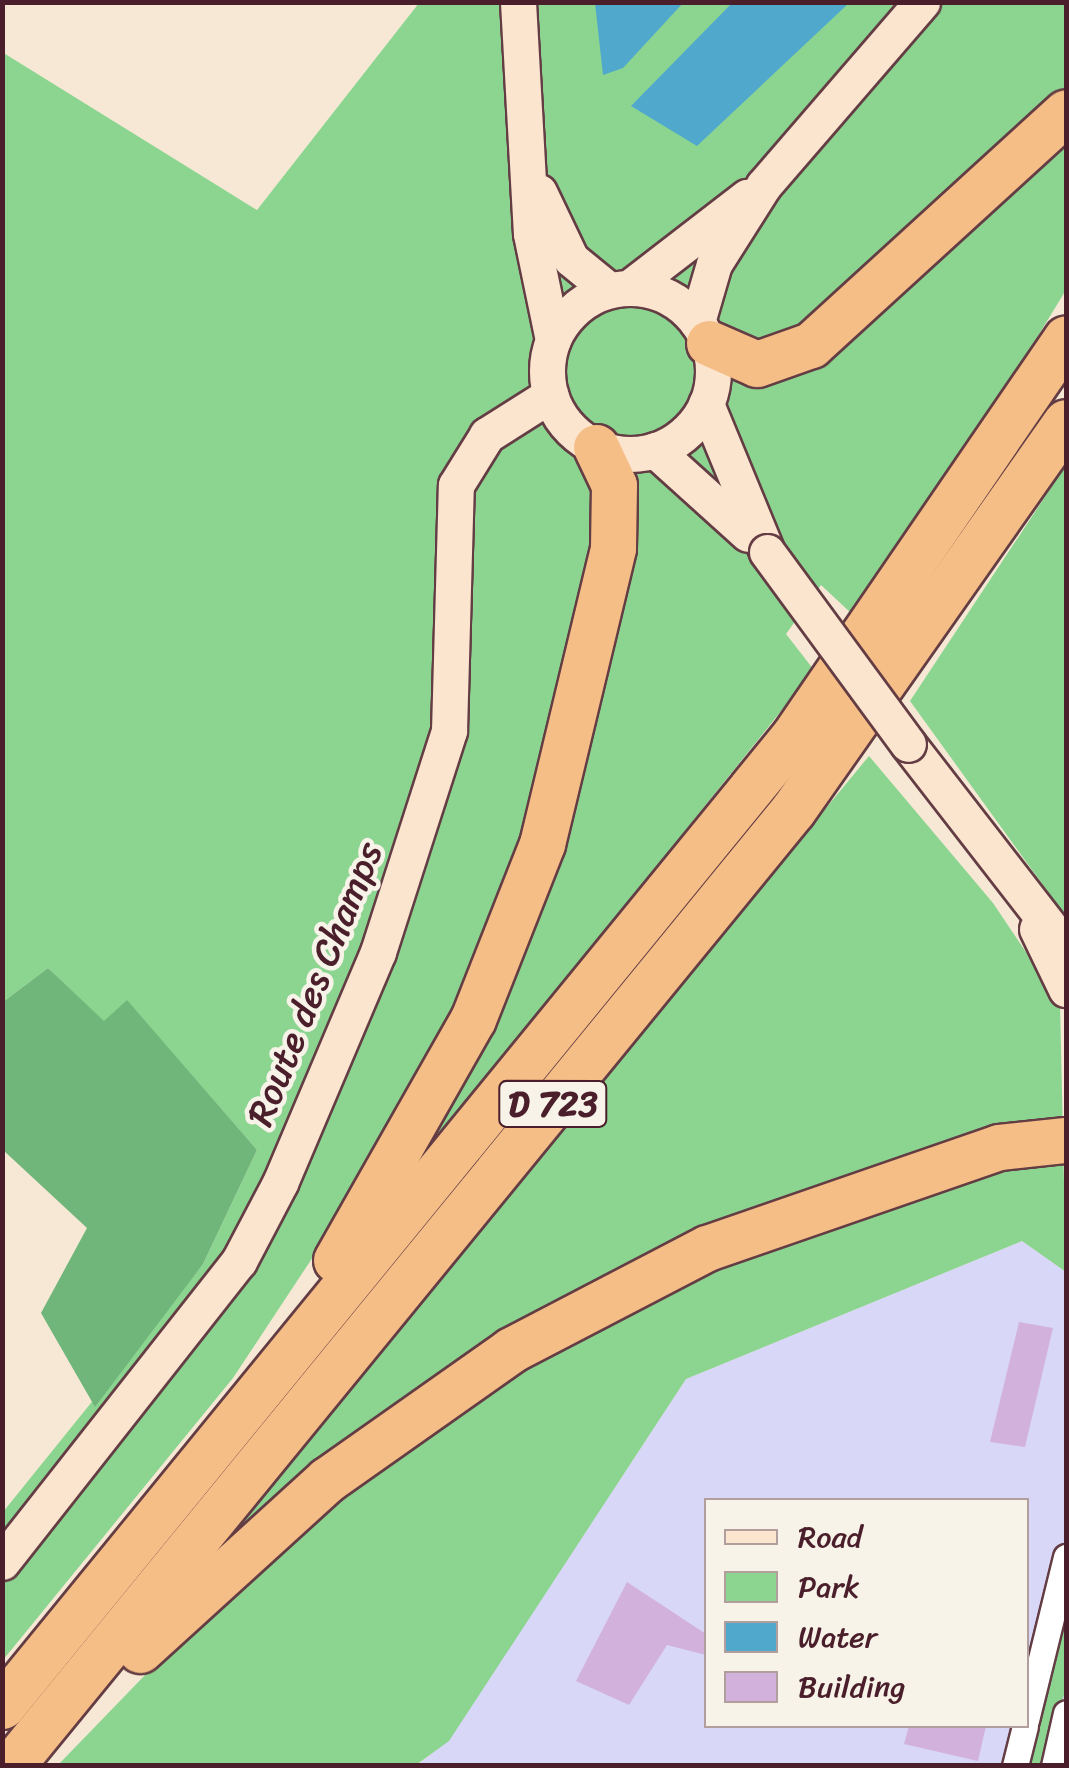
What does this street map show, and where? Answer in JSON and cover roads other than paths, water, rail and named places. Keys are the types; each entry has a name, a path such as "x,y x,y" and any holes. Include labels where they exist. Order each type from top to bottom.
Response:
{"highway":[{"path":"703,332 757,364 811,345 1066,112"},
{"name":"D 723","path":"2,1706 794,737 1066,338"},
{"name":"D 723","path":"11,1766 793,810 1066,422"},
{"path":"274,1375 298,1312 433,1099 537,859 613,548 614,485 596,447"},
{"path":"31,1766 207,1581 415,1412 511,1350 707,1248 999,1148 1066,1140"}],"street":[{"path":"518,2 530,234 553,340 550,395 596,447 654,450 767,552 1023,902 1066,948"},
{"path":"767,552 706,404 703,332 714,264 764,185 922,2"},
{"path":"529,158 571,259 619,289 656,291 703,332"},
{"path":"553,340 585,300 619,289 764,185"},
{"name":"Route des Champs","path":"2,1562 238,1261 280,1183 378,952 449,732 456,485 487,435 550,395"},
{"path":"654,450 706,404"},
{"path":"1023,902 1066,989"},
{"path":"1029,1710 1066,1557"},
{"path":"1054,1766 1066,1713"},
{"path":"1015,1766 1024,1728"}],"water":[{"path":"595,2 683,3 623,68 603,75"},
{"path":"733,2 849,3 697,146 631,106"}]}
